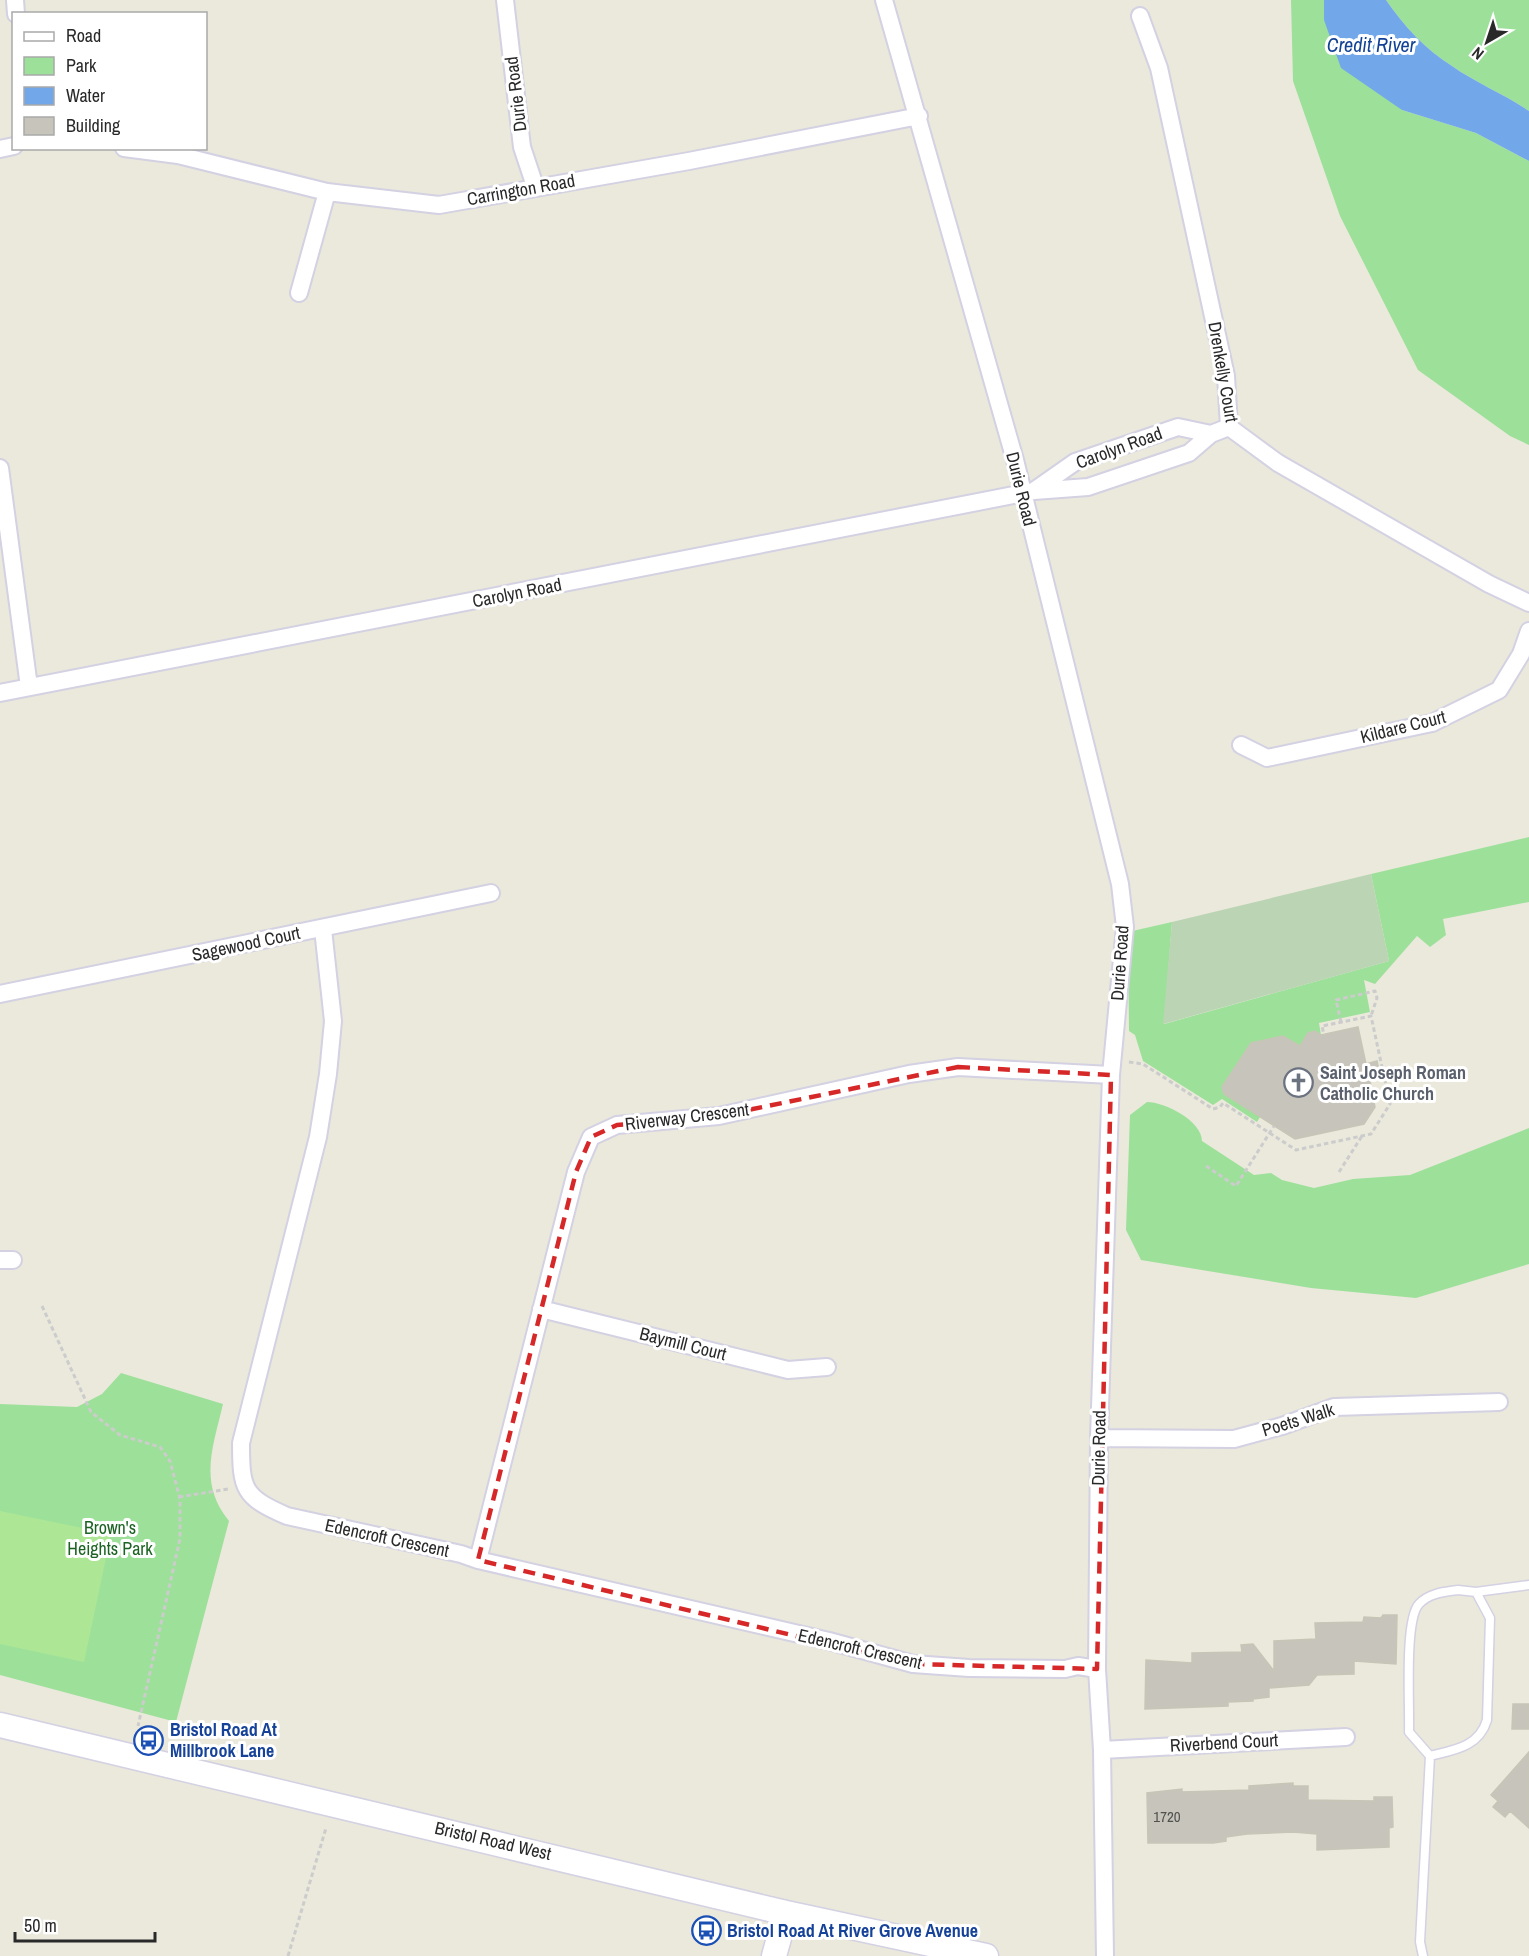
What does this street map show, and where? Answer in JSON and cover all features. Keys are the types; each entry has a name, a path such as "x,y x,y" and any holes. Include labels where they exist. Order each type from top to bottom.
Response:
{"street":[{"name":"Durie Road","path":"505,0 522,147 536,186"},
{"name":"Durie Road","path":"884,0 1028,493 1120,884 1125,927 1112,1068 1099,1438 1097,1669 1102,1750 1105,1956"},
{"name":"Drenkelly Court","path":"1140,16 1159,68 1226,375 1229,427 1278,463 1489,584 1529,603"},
{"name":"Carrington Road","path":"139,150 178,155 327,192 439,205 536,186 689,161 919,116"},
{"path":"299,294 327,192"},
{"name":"Carolyn Road","path":"0,693 1028,493 1088,487 1189,453 1211,434 1229,427"},
{"name":"Carolyn Road","path":"1028,493 1075,462 1178,428 1211,434"},
{"path":"0,468 29,687"},
{"name":"Kildare Court","path":"1241,745 1267,758 1432,723 1499,690 1521,654 1529,632"},
{"name":"Sagewood Court","path":"0,994 491,893"},
{"path":"244,1486 241,1443 318,1137 328,1074 333,1021 323,929"},
{"name":"Riverway Crescent","path":"478,1560 576,1172 591,1137 616,1125 719,1116 909,1074 958,1067 1112,1068"},
{"name":"Baymill Court","path":"541,1309 788,1370 827,1366"},
{"name":"Poets Walk","path":"1099,1438 1234,1439 1282,1426 1334,1407 1499,1402"},
{"name":"Edencroft Crescent","path":"244,1486 260,1505 287,1516 461,1554 478,1560 829,1641 914,1664 969,1668 1065,1669 1078,1666 1097,1669"},
{"name":"Bristol Road West","path":"0,1725 786,1913 986,1956"},
{"name":"Riverbend Court","path":"1102,1750 1346,1737"},
{"path":"774,1956 786,1913"}],"lane":[{"path":"1423,1956 1420,1942 1430,1756 1409,1732 1411,1622 1420,1602 1434,1594 1458,1590 1476,1592 1529,1585"},
{"path":"1430,1756 1465,1747 1474,1742 1484,1730 1487,1720 1490,1618 1476,1592"}],"path":[{"path":"1112,1068 1143,1064 1213,1109 1220,1107 1223,1103 1296,1150 1371,1134 1390,1104 1371,1016 1377,998 1375,991 1336,1000 1341,1022"},
{"path":"1324,1035 1322,1026 1371,1016"},
{"path":"1383,1070 1396,1067"},
{"path":"1206,1166 1236,1186 1274,1126"},
{"path":"1339,1172 1362,1136"},
{"path":"42,1306 92,1412 120,1435 160,1447 170,1461 179,1497 180,1539 138,1726"},
{"path":"179,1497 244,1486"},
{"path":"288,1956 326,1828"}],"highlighted area":[{"path":"958,1067 1111,1075 1097,1669 913,1664 478,1560 576,1172 591,1137 617,1125 719,1116"}],"green space":[{"path":"1291,0 1324,0 1324,20 1402,110 1476,133 1529,161 1529,445 1510,436 1418,370 1340,216 1293,81"},
{"path":"1386,0 1529,0 1529,111 1442,60 1407,28"},
{"path":"1529,837 1529,902 1443,919 1446,935 1430,947 1417,936 1375,984 1364,980 1370,1012 1319,1023 1321,1035 1315,1031 1308,1033 1304,1048 1283,1036 1251,1043 1232,1073 1260,1117 1257,1122 1222,1099 1213,1105 1143,1061 1135,1035 1129,1031 1128,932 1172,922 1164,1024 1389,961 1371,874"},
{"path":"1371,874 1389,961 1163,1024 1172,922"},
{"path":"1147,1102 1163,1105 1181,1114 1196,1126 1202,1141 1254,1175 1271,1173 1282,1180 1314,1188 1353,1179 1410,1175 1529,1128 1529,1264 1416,1298 1311,1288 1141,1260 1126,1230 1130,1115"},
{"name":"Brown's Heights Park","path":"121,1373 223,1404 212,1450 211,1479 219,1507 229,1521 176,1722 0,1675 0,1404 77,1407 102,1394"},
{"path":"0,1511 111,1534 84,1662 0,1644"}],"water":[{"name":"Credit River","path":"1324,0 1386,0 1407,28 1442,60 1529,111 1529,161 1476,133 1402,110 1341,68 1324,20"}],"building":[{"name":"Saint Joseph Roman Catholic Church","path":"1358,1027 1366,1064 1377,1061 1381,1079 1370,1081 1375,1107 1364,1124 1295,1139 1224,1094 1222,1087 1251,1043 1283,1036 1300,1046 1308,1033 1315,1031 1321,1035"},
{"path":"1383,1615 1397,1615 1396,1664 1354,1661 1354,1674 1317,1675 1309,1685 1269,1688 1269,1697 1253,1699 1253,1701 1228,1702 1228,1706 1145,1709 1146,1660 1192,1663 1192,1653 1242,1652 1241,1645 1253,1644 1274,1671 1274,1641 1316,1639 1315,1623 1363,1622 1364,1617 1381,1618"},
{"path":"1513,1704 1529,1704 1529,1729 1512,1729"},
{"path":"1529,1752 1529,1828 1510,1811 1505,1817 1493,1807 1498,1801 1491,1795"},
{"path":"1293,1783 1293,1786 1308,1786 1308,1800 1374,1801 1374,1797 1392,1797 1393,1827 1389,1828 1389,1847 1317,1850 1317,1834 1293,1832 1247,1834 1226,1837 1226,1841 1213,1843 1148,1843 1147,1793 1182,1789 1182,1792 1249,1790 1249,1786"}],"place":[{"name":"Saint Joseph Roman Catholic Church","path":"1299,1083"},
{"name":"Bristol Road At Millbrook Lane","path":"149,1740"},
{"name":"Bristol Road At River Grove Avenue","path":"706,1931"}]}
